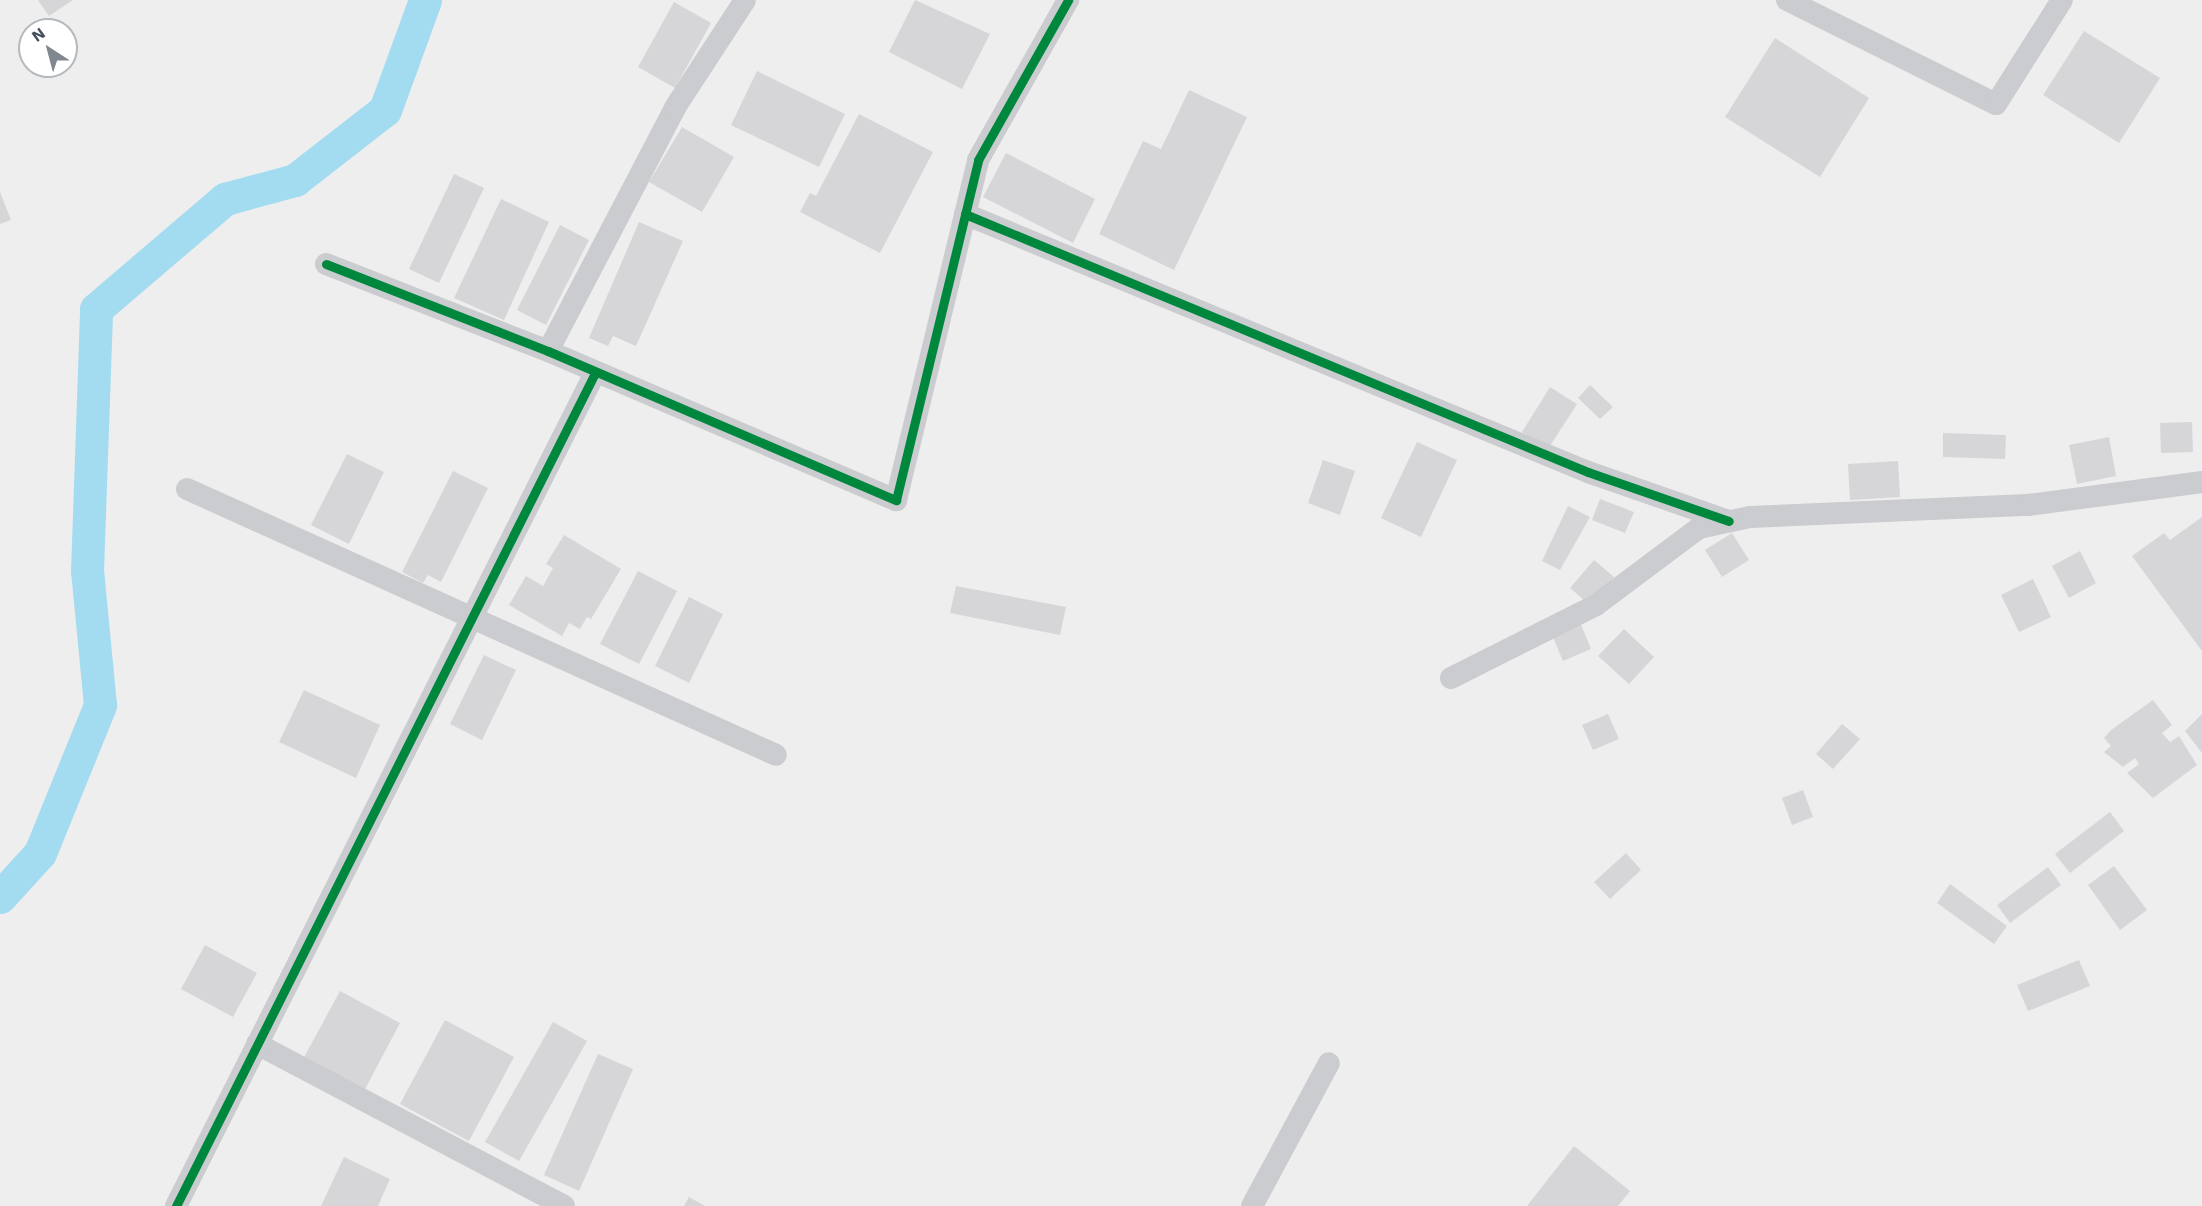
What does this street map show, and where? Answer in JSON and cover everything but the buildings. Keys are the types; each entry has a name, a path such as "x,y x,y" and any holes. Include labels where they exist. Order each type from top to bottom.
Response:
{"street":[{"path":"548,351 676,106 745,0"},
{"path":"327,264 548,351 594,375 897,500 978,160 1068,0"},
{"path":"1787,0 1996,104 2062,0"},
{"path":"965,214 1588,472 1729,521"},
{"path":"176,1206 594,375"},
{"path":"1451,678 1596,605 1699,528 1729,521 2028,505 2202,482"},
{"path":"188,489 776,755"},
{"path":"257,1044 564,1206"},
{"path":"1252,1206 1329,1063"}],"waterway":[{"path":"0,897 40,853 100,705 87,571 96,309 225,199 295,180 385,110 425,0"}],"cycle path":[{"path":"326,264 548,351 896,500 978,160 1068,0"},
{"path":"965,214 1588,472 1729,521"},
{"path":"176,1206 594,375"}]}
